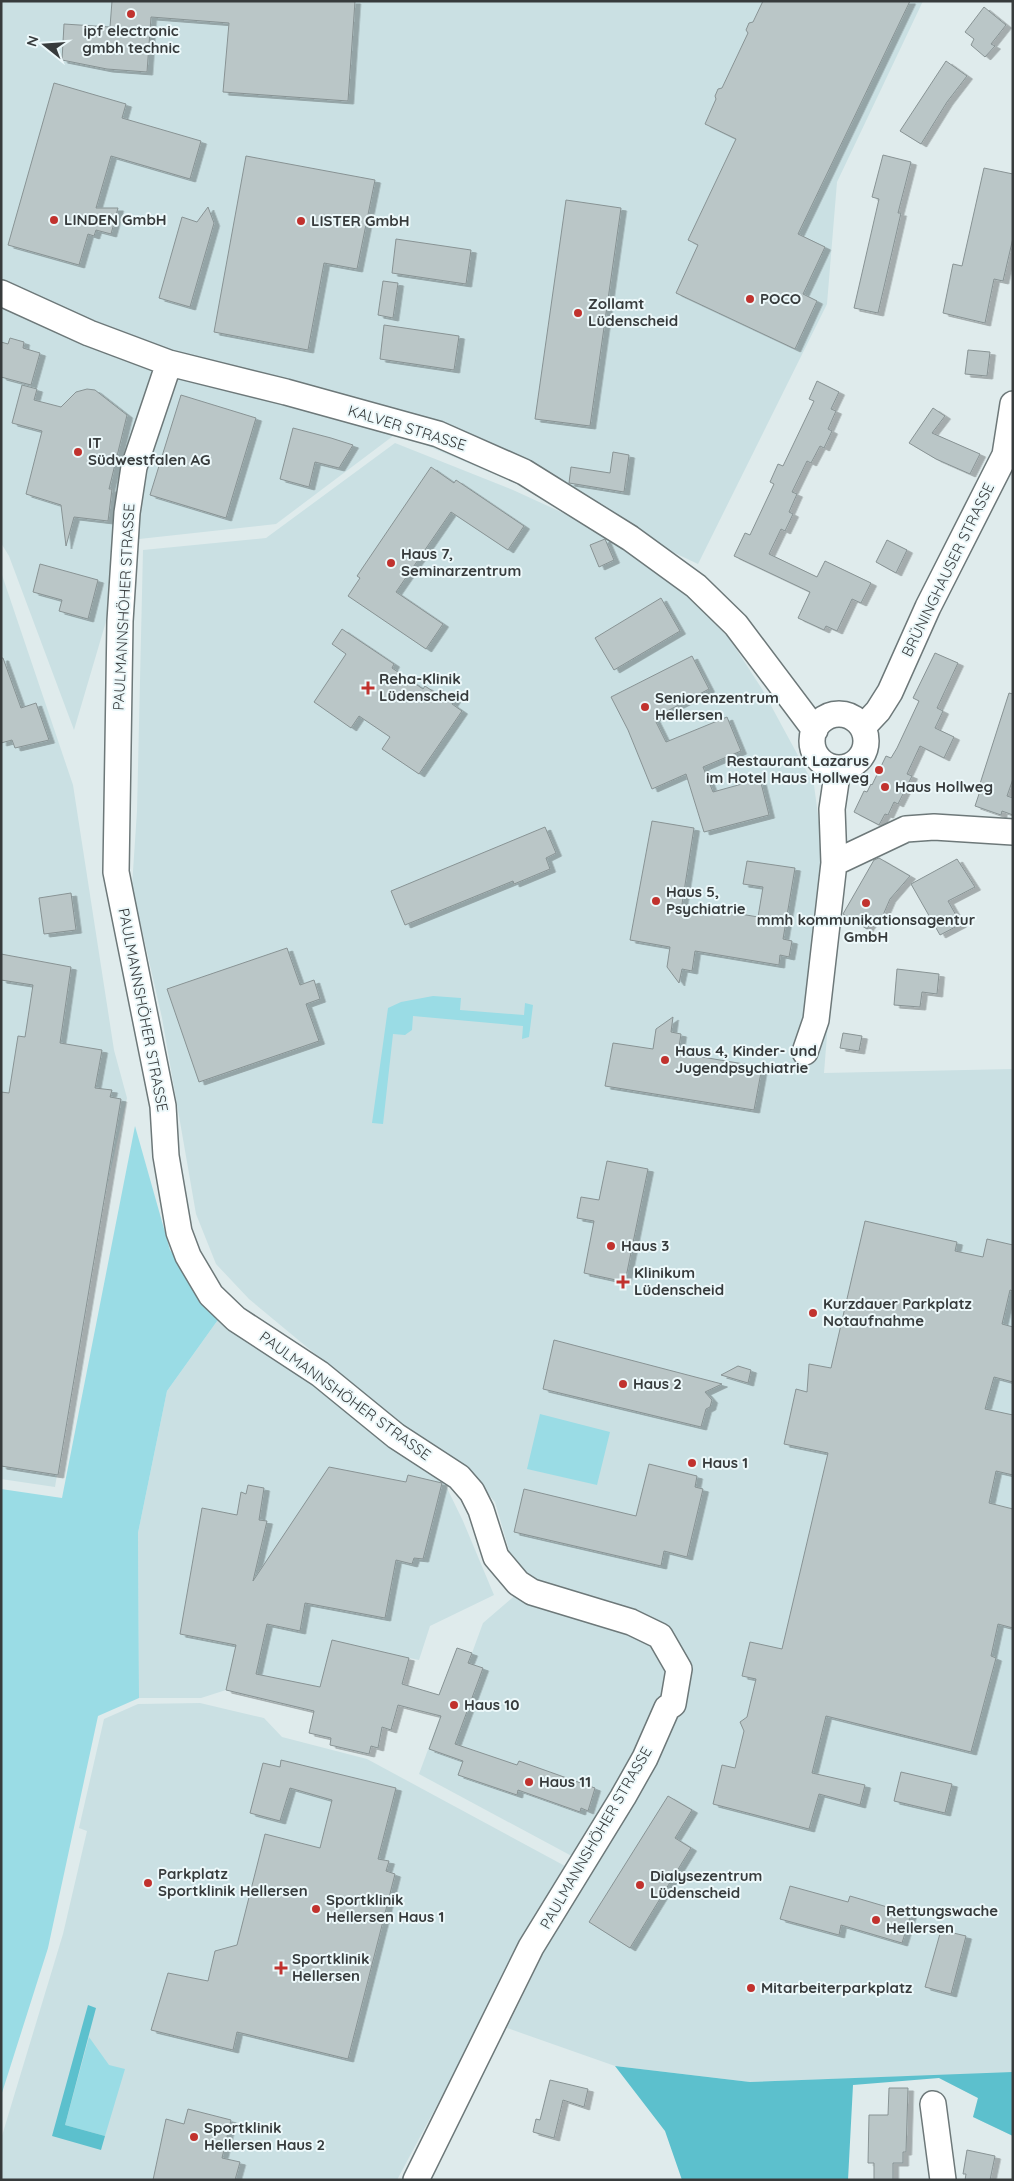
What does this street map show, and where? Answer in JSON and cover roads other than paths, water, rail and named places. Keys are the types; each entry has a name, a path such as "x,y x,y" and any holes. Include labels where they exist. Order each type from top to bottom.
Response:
{"street":[{"name":"KALVER STRASSE","path":"1,293 89,333 169,363 286,392 438,434 524,472 630,538 696,586 736,625 815,730"},
{"name":"PAULMANNSHÖHER STRASSE","path":"169,363 134,468 127,513 120,621 116,872 163,1106 166,1156 179,1232 185,1248 211,1295 236,1319 320,1374 396,1436 460,1477 472,1492 481,1510 496,1557 518,1584 532,1592 631,1622 660,1636 679,1669 672,1704 668,1708 645,1758 531,1947 416,2180"},
{"name":"BRÜNINGHAUSER STRASSE","path":"863,726 878,711 890,692 928,608 1009,454 1013,404"},
{"path":"837,714 850,716 863,726 866,739 863,754 852,765 838,768 825,764 816,755 812,743 815,730 824,719 837,714"},
{"path":"805,1052 816,1020 834,863 832,809 838,768"},
{"path":"834,863 906,829 934,827 1013,832"},
{"path":"933,2104 943,2180"}],"place":[{"name":"ipf electronic gmbh technic","path":"131,14"},
{"name":"LINDEN GmbH","path":"54,220"},
{"name":"LISTER GmbH","path":"301,221"},
{"name":"POCO","path":"750,299"},
{"name":"Zollamt Lüdenscheid","path":"578,313"},
{"name":"IT Südwestfalen AG","path":"78,452"},
{"name":"Haus 7, Seminarzentrum","path":"391,563"},
{"name":"Reha-Klinik Lüdenscheid","path":"368,688"},
{"name":"Seniorenzentrum Hellersen","path":"645,707"},
{"name":"Restaurant Lazarus im Hotel Haus Hollweg","path":"879,770"},
{"name":"Haus Hollweg","path":"885,787"},
{"name":"Haus 5, Psychiatrie","path":"656,901"},
{"name":"mmh kommunikationsagentur GmbH","path":"866,903"},
{"name":"Haus 4, Kinder- und Jugendpsychiatrie","path":"665,1060"},
{"name":"Haus 3","path":"611,1246"},
{"name":"Klinikum Lüdenscheid","path":"623,1282"},
{"name":"Kurzdauer Parkplatz Notaufnahme","path":"813,1313"},
{"name":"Haus 2","path":"623,1384"},
{"name":"Haus 1","path":"692,1463"},
{"name":"Haus 10","path":"454,1705"},
{"name":"Haus 11","path":"529,1782"},
{"name":"Parkplatz Sportklinik Hellersen","path":"148,1883"},
{"name":"Dialysezentrum Lüdenscheid","path":"640,1885"},
{"name":"Sportklinik Hellersen Haus 1","path":"316,1909"},
{"name":"Rettungswache Hellersen","path":"876,1920"},
{"name":"Sportklinik Hellersen","path":"281,1968"},
{"name":"Mitarbeiterparkplatz","path":"751,1988"},
{"name":"Sportklinik Hellersen Haus 2","path":"194,2137"}]}
